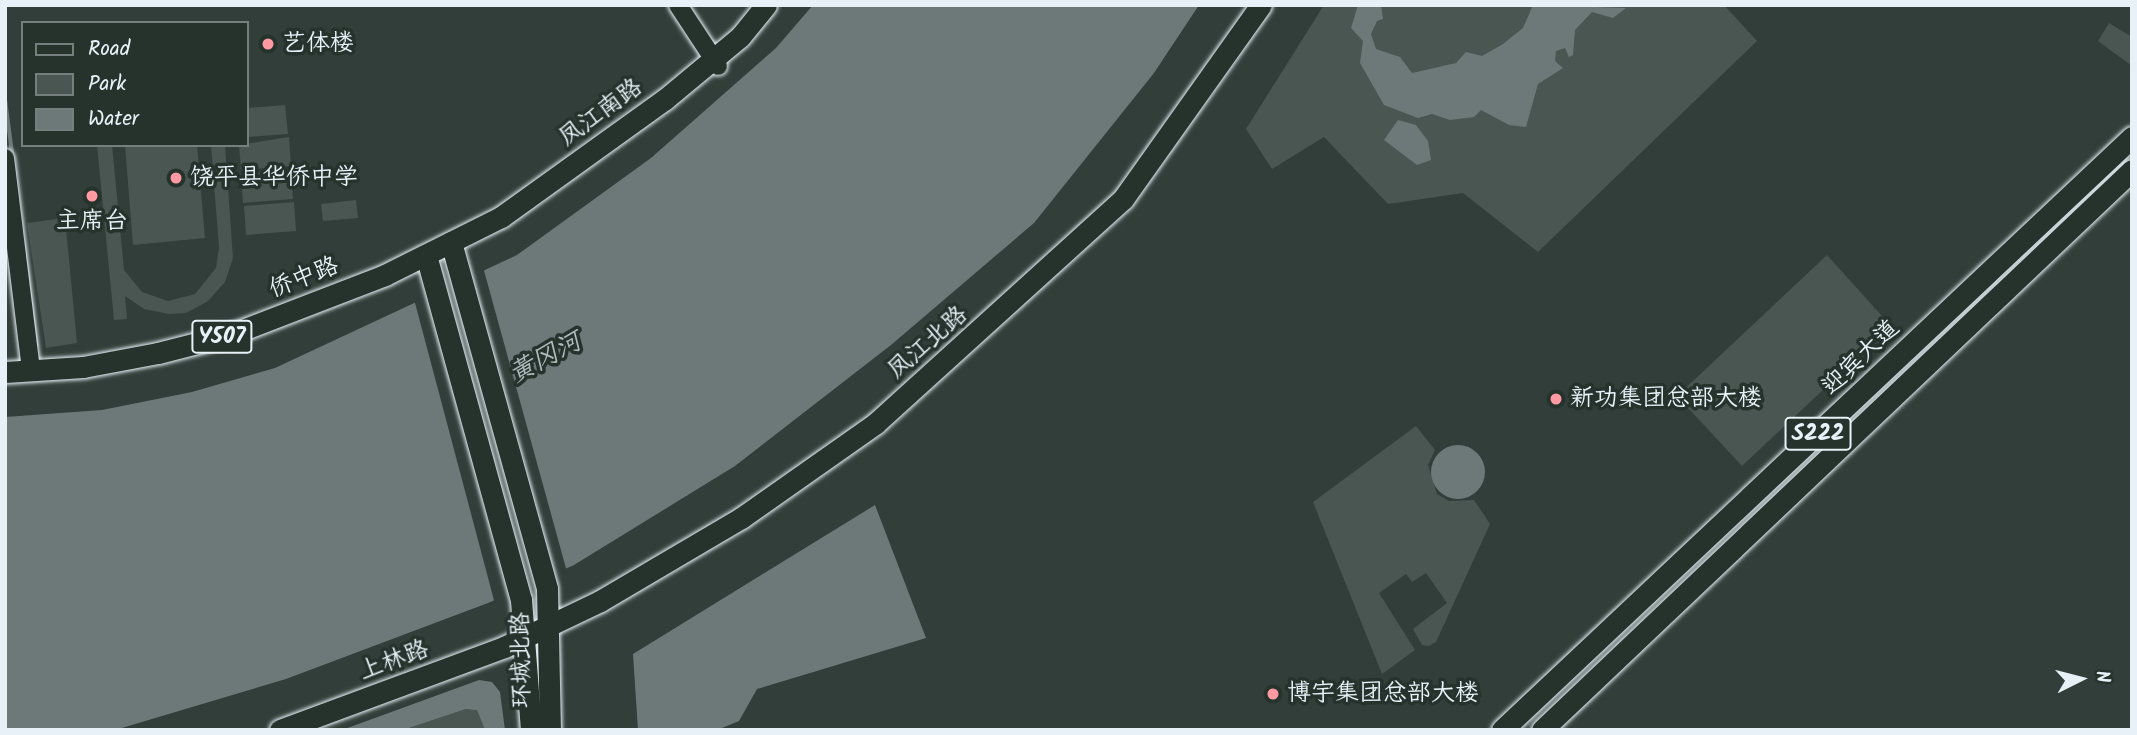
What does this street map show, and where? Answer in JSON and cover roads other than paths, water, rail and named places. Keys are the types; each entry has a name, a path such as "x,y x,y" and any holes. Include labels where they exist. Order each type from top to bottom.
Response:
{"main road":[{"name":"凤江南路","path":"451,242 501,217 664,100 740,37 766,5"},
{"name":"凤江北路","path":"525,638 741,518 876,423 1123,199 1261,5"},
{"name":"迎宾大道","path":"1502,730 1528,709 2132,137"},
{"name":"迎宾大道","path":"1543,729 2132,170"},
{"name":"侨中路","path":"5,372 129,359 232,334 426,255 451,242"},
{"name":"环城北路","path":"451,242 547,588 550,730"},
{"name":"环城北路","path":"426,255 520,600 531,730"},
{"path":"1956,303 1973,321"},
{"name":"上林路","path":"280,730 525,638"},
{"path":"1528,709 1543,729"}],"street":[{"path":"678,5 718,66"},
{"path":"5,158 31,371"}],"water":[{"name":"黄冈河","path":"813,5 1199,5 1154,73 1034,223 891,345 735,466 574,565 488,603 286,679 115,730 5,730 5,417 102,410 192,392 275,368 517,255 651,158 776,48"},
{"path":"1358,5 1381,5 1383,19 1377,21 1371,34 1376,49 1400,57 1412,73 1456,63 1466,52 1482,56 1523,28 1533,5 1626,8 1613,18 1592,12 1575,30 1573,55 1569,57 1565,48 1556,51 1555,61 1563,68 1538,84 1526,127 1509,125 1481,110 1474,117 1450,120 1432,114 1418,118 1384,105 1360,63 1363,41 1351,28"},
{"path":"1398,120 1416,125 1428,141 1431,160 1417,165 1384,140"},
{"path":"1458,445 1477,453 1485,472 1477,491 1458,499 1439,491 1431,472 1439,453"},
{"path":"875,505 926,638 757,689 739,721 717,730 638,730 633,654"},
{"path":"479,680 492,682 500,692 505,730 485,730 477,710 466,709 403,730 342,730"}],"waterway":[{"path":"5,96 13,157"},
{"path":"24,244 37,345"}],"place":[{"name":"艺体楼","path":"268,44"},
{"name":"饶平县华侨中学","path":"176,178"},
{"name":"主席台","path":"92,196"},
{"name":"新功集团总部大楼","path":"1556,399"},
{"name":"博宇集团总部大楼","path":"1273,694"}]}
